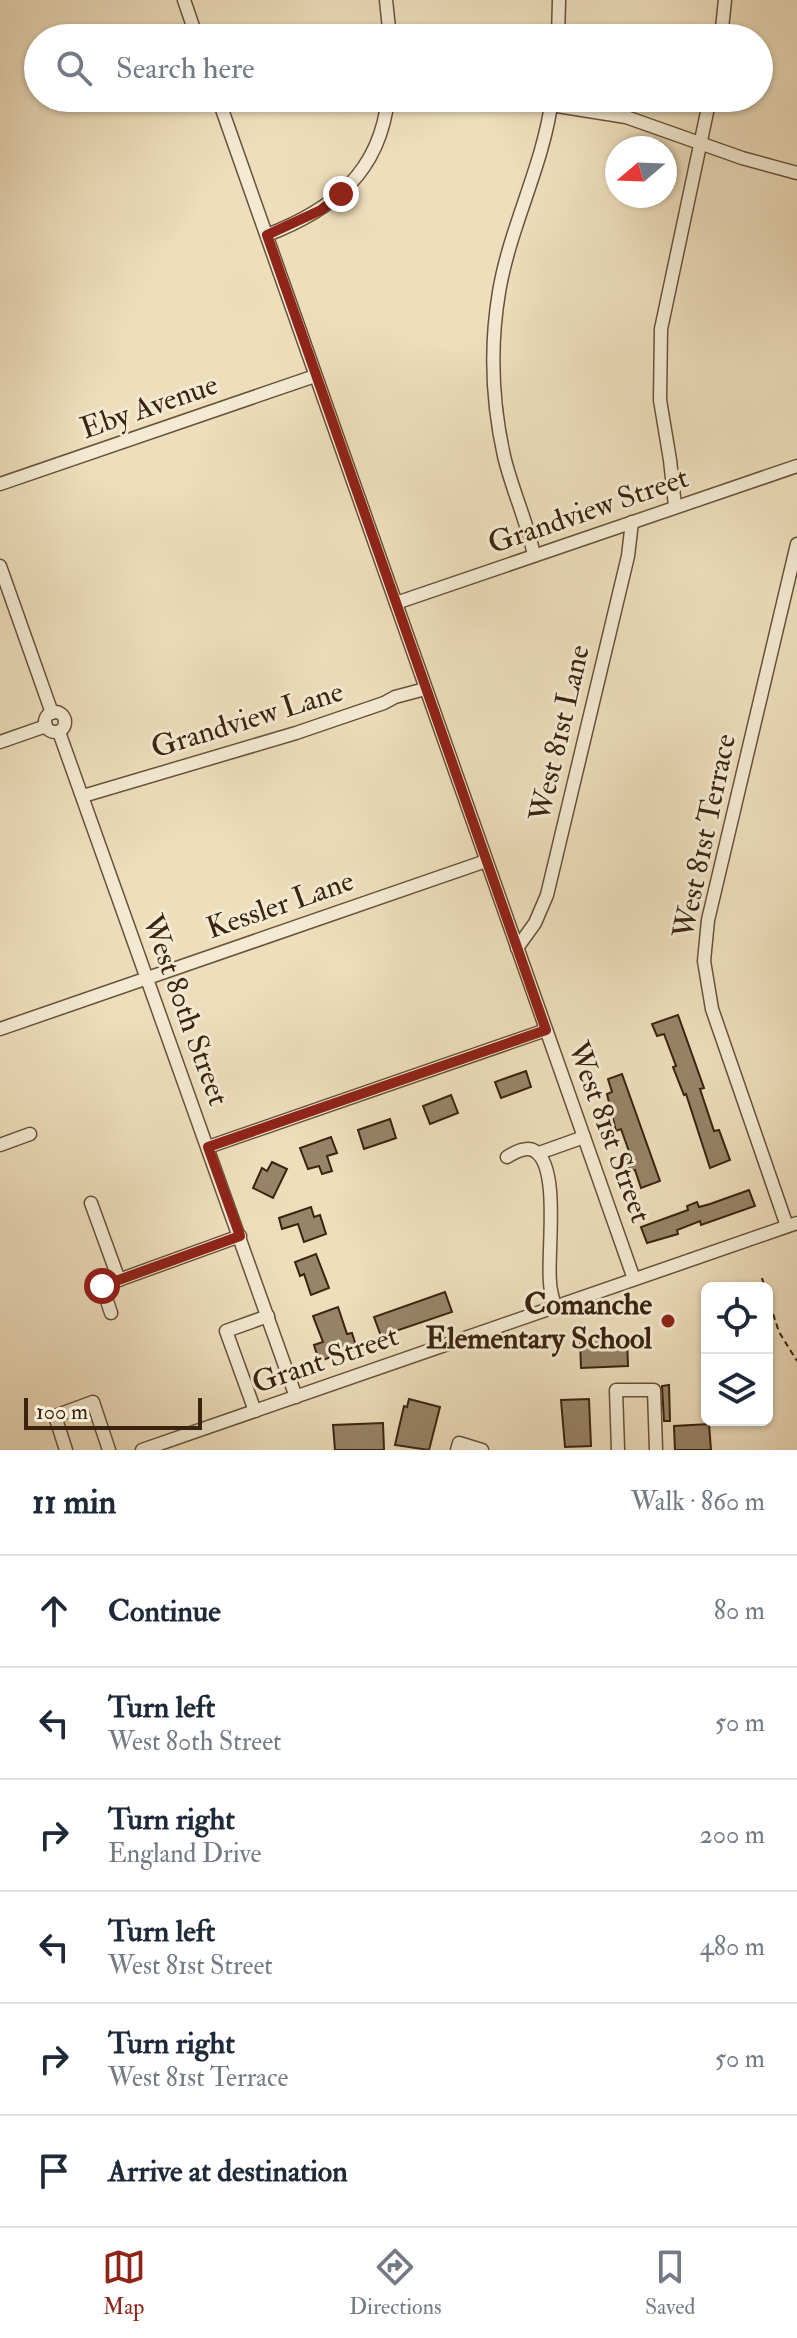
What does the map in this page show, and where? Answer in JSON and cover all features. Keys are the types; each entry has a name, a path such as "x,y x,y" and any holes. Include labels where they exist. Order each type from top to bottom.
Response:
{"street":[{"path":"184,0 192,24"},
{"path":"386,0 389,24"},
{"path":"558,24 559,0"},
{"path":"722,24 725,0"},
{"name":"West 81st Street","path":"223,112 634,1279"},
{"path":"267,235 321,210 341,194 357,177 378,142 385,112"},
{"path":"534,555 505,457 498,421 494,339 508,252 548,112"},
{"path":"603,112 797,173"},
{"path":"675,506 660,400 661,329 707,112"},
{"name":"Eby Avenue","path":"0,484 315,376"},
{"name":"Grandview Street","path":"396,603 797,466"},
{"name":"West 81st Lane","path":"517,948 535,923 547,895 628,556 632,522"},
{"name":"West 81st Terrace","path":"792,1224 712,1009 704,961 708,920 797,544"},
{"path":"0,566 52,713"},
{"name":"Grandview Lane","path":"83,796 296,733 425,689"},
{"path":"52,713 60,713 66,721 59,732 51,732 46,726 47,717 52,713"},
{"path":"0,742 46,726"},
{"name":"West 80th Street","path":"59,732 296,1397"},
{"name":"Kessler Lane","path":"0,1029 486,861"},
{"path":"208,1147 546,1030"},
{"path":"0,1145 30,1134"},
{"path":"507,1157 526,1149 539,1153 584,1137"},
{"path":"539,1153 552,1200 549,1281 555,1307"},
{"path":"91,1203 119,1280"},
{"name":"Grant Street","path":"142,1450 792,1224"},
{"path":"111,1313 102,1286 240,1236"},
{"path":"255,1411 226,1331 268,1316"},
{"path":"618,1450 616,1390 654,1390 656,1450"},
{"path":"66,1450 55,1416 93,1402 109,1450"},
{"path":"457,1450 459,1443 482,1450"}],"path":[{"path":"762,1278 763,1282"},
{"path":"773,1314 779,1332 797,1361"}],"building":[{"path":"678,1015 704,1088 700,1089 714,1131 719,1130 730,1160 710,1168 664,1034 657,1036 652,1024"},
{"path":"526,1071 531,1087 501,1098 495,1082"},
{"path":"622,1074 660,1181 641,1188 635,1170 630,1171 626,1159 631,1157 621,1129 616,1131 607,1094 612,1092 608,1079"},
{"path":"451,1095 458,1113 430,1124 423,1106"},
{"path":"390,1119 396,1138 364,1149 358,1130"},
{"path":"331,1137 337,1153 327,1156 332,1171 322,1174 319,1166 308,1169 300,1148"},
{"path":"272,1162 287,1169 273,1198 253,1188 262,1168 267,1171"},
{"path":"749,1190 755,1206 701,1225 700,1221 677,1230 678,1234 647,1243 641,1227 688,1210 687,1206 697,1202 699,1207"},
{"path":"311,1207 314,1217 320,1215 326,1234 304,1242 298,1224 282,1229 279,1218"},
{"path":"316,1254 329,1288 311,1295 304,1274 300,1276 295,1262"},
{"path":"445,1292 452,1312 381,1336 374,1317"},
{"path":"338,1307 347,1334 352,1333 357,1349 319,1361 314,1345 323,1342 313,1316"},
{"path":"627,1338 628,1366 581,1368 580,1340"},
{"path":"669,1385 670,1421 664,1421 662,1386"},
{"path":"409,1399 440,1407 429,1450 395,1445 404,1406 407,1407"},
{"path":"589,1399 591,1446 565,1447 561,1400"},
{"path":"383,1423 384,1450 335,1450 333,1425"},
{"path":"674,1426 709,1426 711,1450 675,1450"}],"place":[{"name":"Comanche Elementary School","path":"668,1321"}],"route":[{"path":"102,1286 240,1236 208,1147 546,1030 267,235 321,210 341,194"}]}
